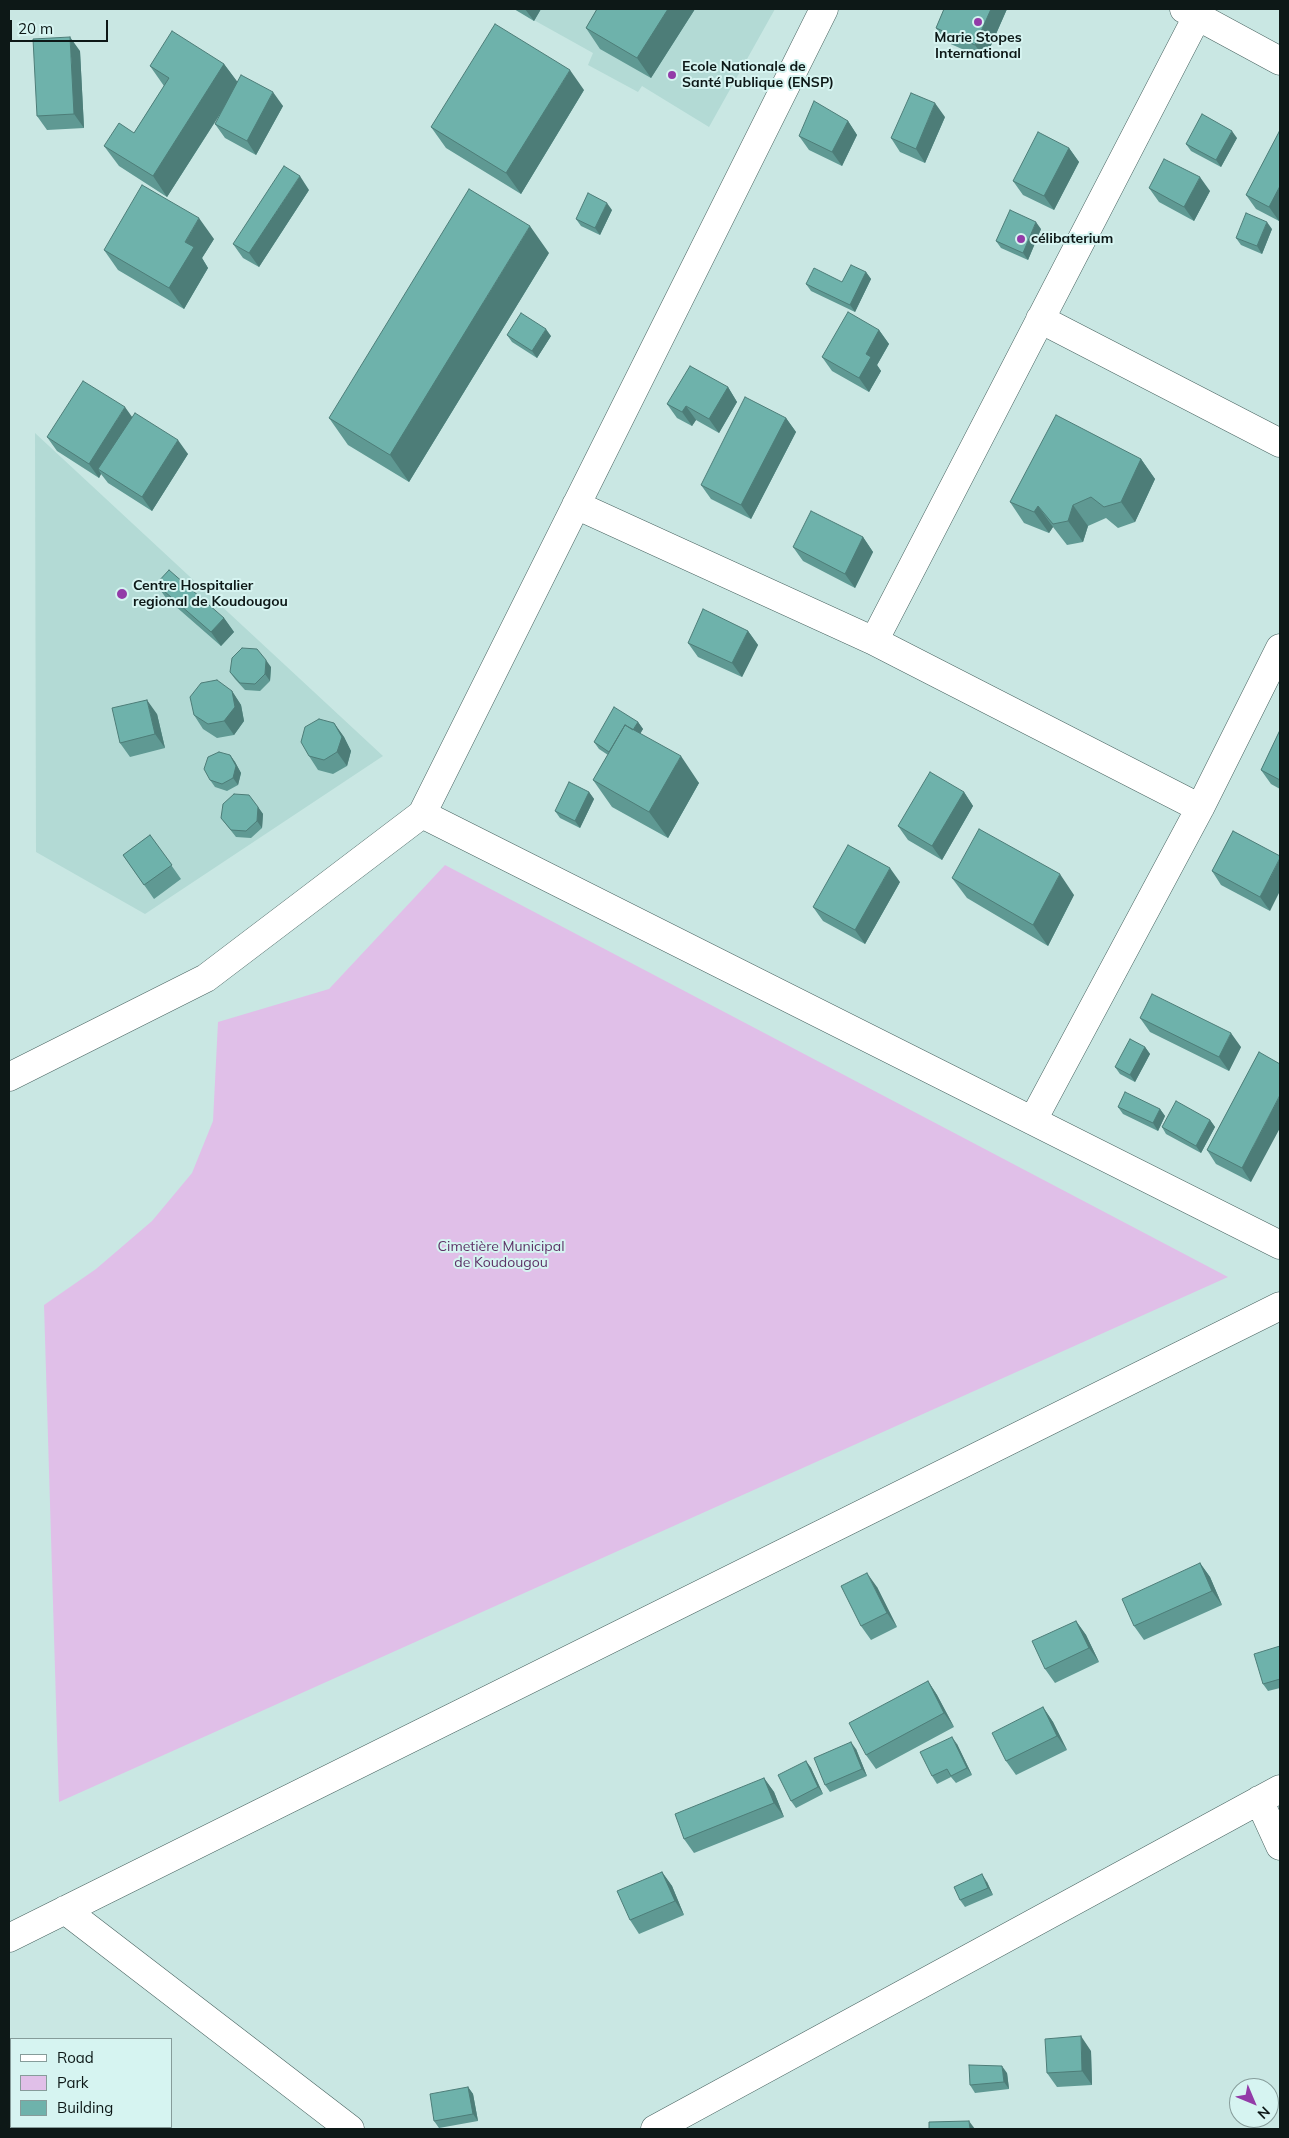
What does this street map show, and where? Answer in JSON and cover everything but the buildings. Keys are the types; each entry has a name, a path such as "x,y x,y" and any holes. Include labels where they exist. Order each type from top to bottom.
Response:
{"street":[{"path":"9,1077 206,978 422,814 824,9"},
{"path":"874,641 1040,319 1194,11 1280,61"},
{"path":"1040,319 1280,443"},
{"path":"576,505 874,641 1200,808"},
{"path":"1033,1120 1200,808 1280,648"},
{"path":"422,814 1280,1245"},
{"path":"9,1938 1280,1306"},
{"path":"655,2129 1270,1795 1280,1846"},
{"path":"65,1910 350,2129"}],"shaded area":[{"name":"Ecole Nationale de Santé Publique (ENSP)","path":"514,9 775,9 709,127 642,86 638,92 588,65 593,53"},
{"name":"Centre Hospitalier regional de Koudougou","path":"35,433 383,756 145,914 36,852"}],"green space":[{"name":"Cimetière Municipal de Koudougou","path":"445,865 1228,1277 59,1802 44,1305 96,1269 152,1221 192,1173 213,1121 218,1022 329,989"}],"place":[{"name":"Marie Stopes International","path":"978,22"},
{"name":"Ecole Nationale de Santé Publique (ENSP)","path":"672,75"},
{"name":"célibaterium","path":"1021,239"},
{"name":"Centre Hospitalier regional de Koudougou","path":"122,594"}]}
